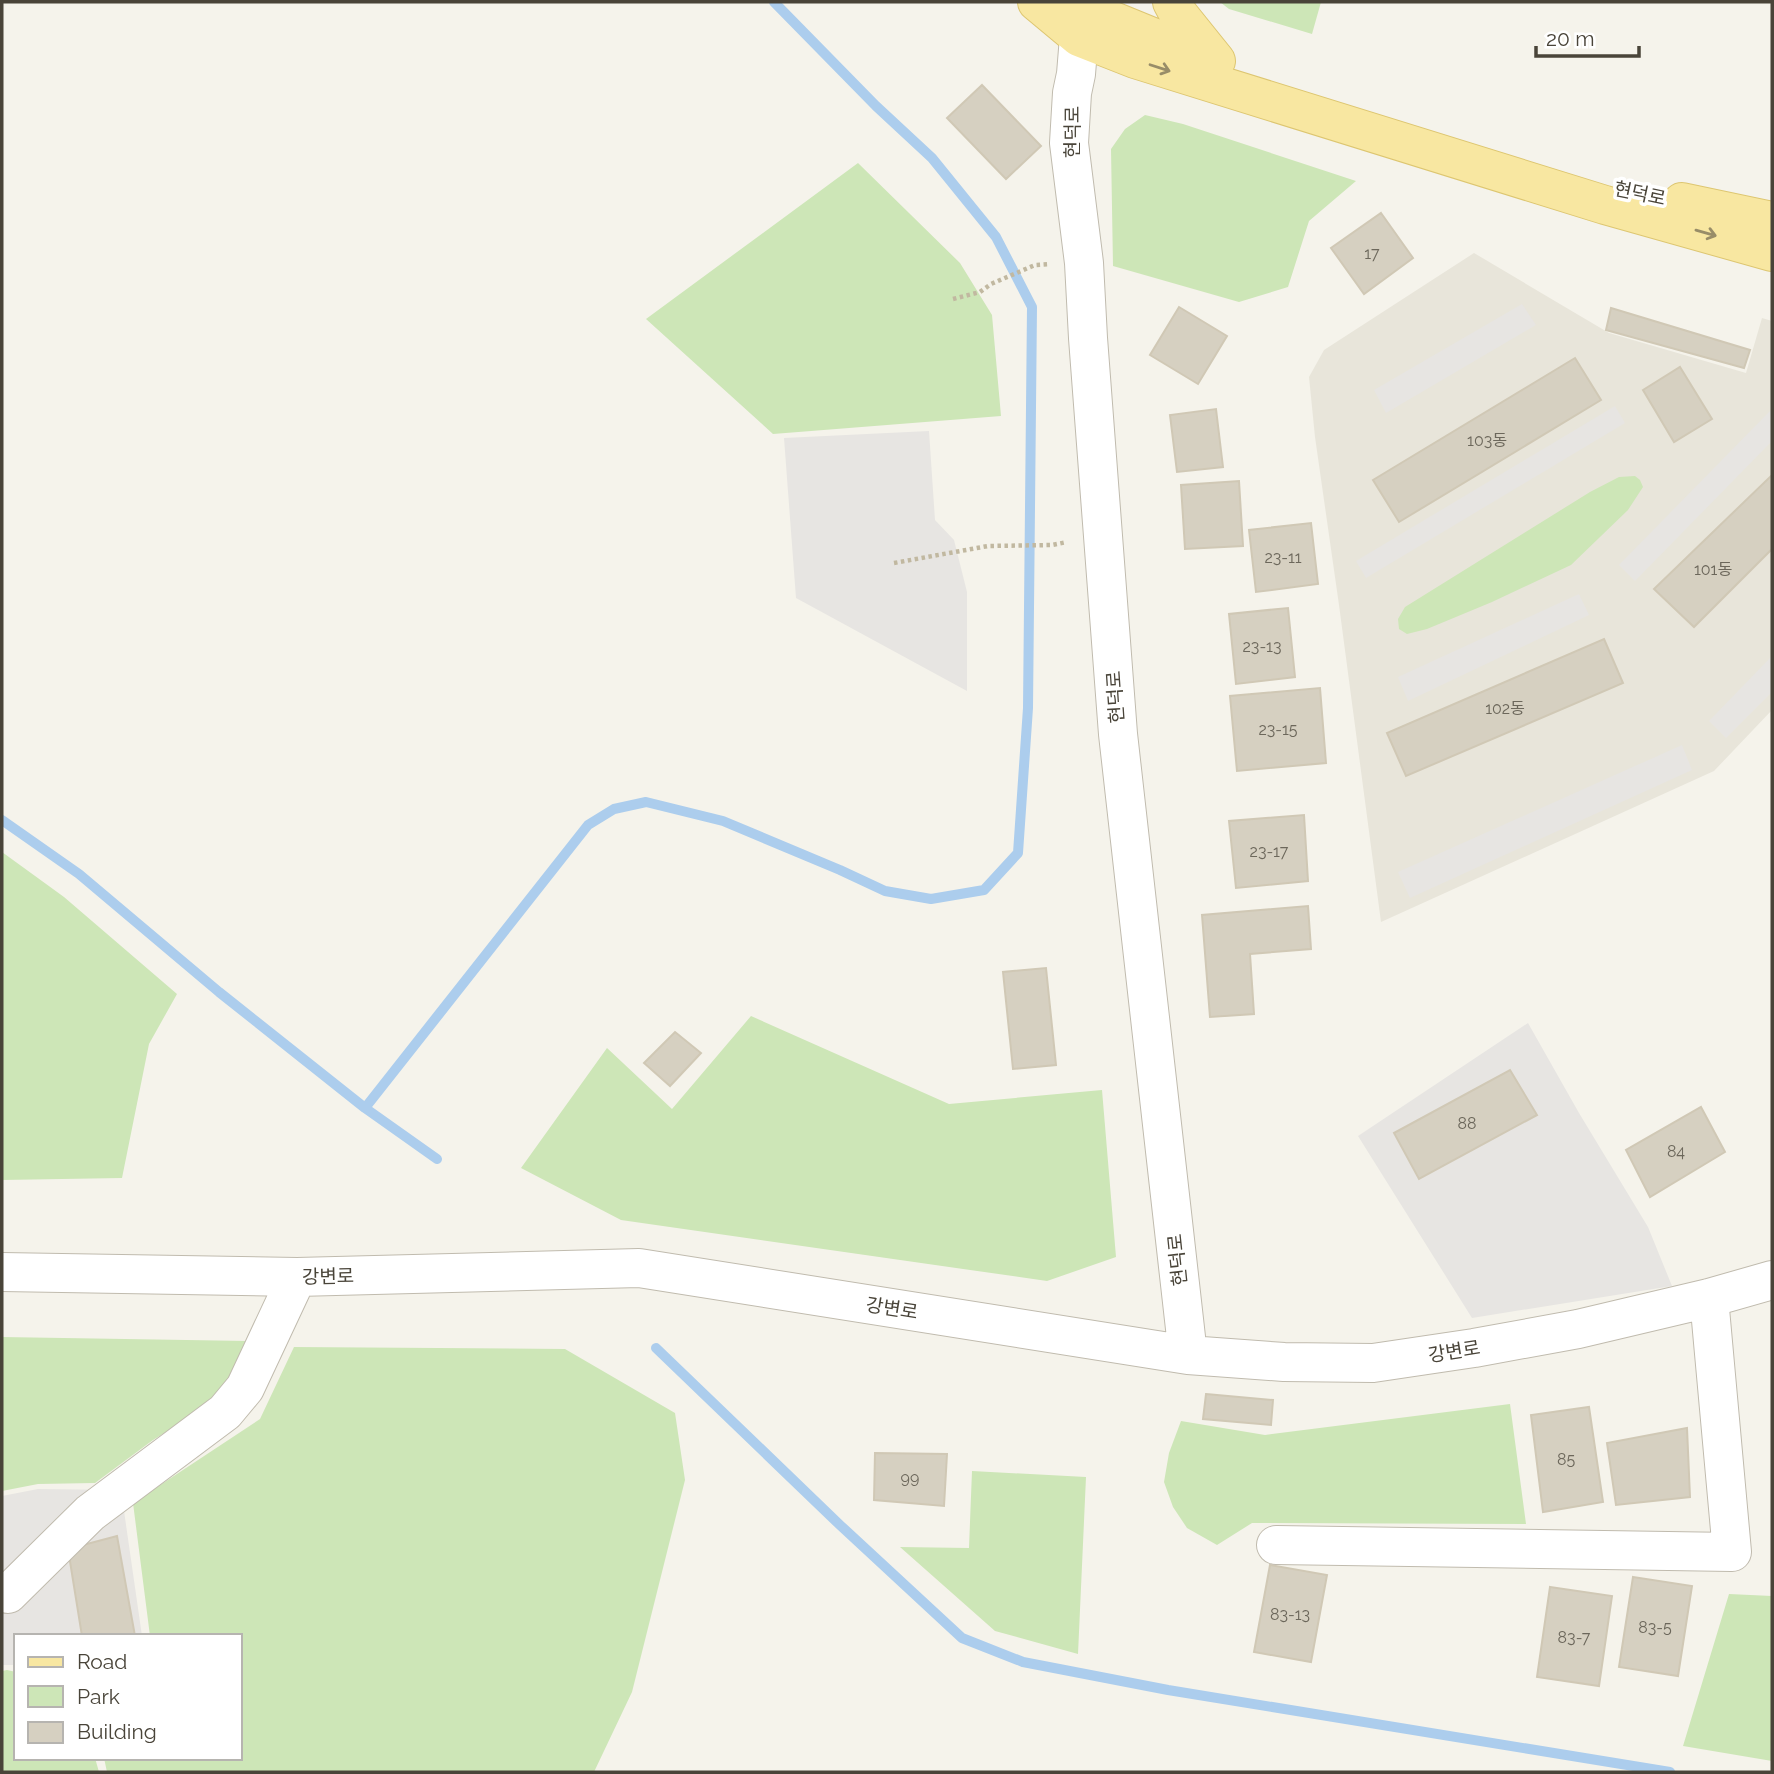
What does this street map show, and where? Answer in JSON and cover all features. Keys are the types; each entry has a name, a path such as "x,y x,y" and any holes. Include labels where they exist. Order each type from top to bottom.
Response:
{"main road":[{"name":"현덕로","path":"1037,2 1094,17 1428,135 1579,181 1772,221"},
{"path":"1172,2 1179,15 1216,61"},
{"name":"현덕로","path":"1094,17 1177,73 1605,205 1772,252"}],"street":[{"name":"현덕로","path":"1094,17 1072,93 1069,143 1084,263 1118,734 1188,1354"},
{"name":"강변로","path":"2,1272 297,1278 639,1268 1188,1354 1283,1362 1373,1363 1578,1329 1772,1280"},
{"path":"8,1594 90,1513 225,1412 245,1388 297,1278"},
{"path":"1276,1545 1732,1552 1709,1298"}],"path":[{"path":"953,299 980,292 991,284 1035,265"},
{"path":"894,563 988,546 1052,545"}],"shaded area":[{"path":"1474,253 1609,333 1746,373 1762,318 1772,321 1772,710 1714,771 1381,922 1309,377 1324,350"},
{"path":"1522,304 1536,325 1386,413 1374,390"},
{"path":"1615,406 1625,423 1366,578 1356,561"},
{"path":"1772,409 1772,441 1635,581 1619,565"},
{"path":"929,431 935,520 954,540 967,592 967,691 796,598 784,438"},
{"path":"1579,594 1589,615 1408,701 1398,677"},
{"path":"1772,656 1772,692 1726,738 1709,721"},
{"path":"1682,745 1692,770 1410,898 1398,872"},
{"path":"1528,1023 1648,1227 1672,1286 1472,1318 1358,1136"},
{"path":"38,1489 121,1490 142,1634 14,1634 14,1665 2,1665 2,1496"}],"green space":[{"path":"1220,2 1321,2 1312,34 1229,9"},
{"path":"1145,115 1183,124 1356,181 1309,221 1288,287 1239,302 1113,266 1111,149 1125,129"},
{"path":"858,163 960,263 992,315 1001,416 773,434 646,319"},
{"path":"1635,476 1643,487 1628,510 1571,565 1427,629 1407,634 1399,629 1398,619 1405,607 1590,492 1619,477"},
{"path":"2,852 64,897 177,994 149,1044 122,1178 2,1180"},
{"path":"751,1016 949,1104 1102,1090 1116,1257 1047,1281 621,1220 521,1168 607,1048 672,1109"},
{"path":"2,1337 248,1341 236,1370 212,1403 153,1440 95,1483 38,1484 2,1491"},
{"path":"294,1347 565,1349 675,1413 685,1480 632,1692 594,1772 107,1772 104,1760 242,1760 242,1634 150,1634 133,1503 260,1419"},
{"path":"1510,1404 1526,1524 1252,1523 1217,1545 1187,1528 1173,1507 1164,1482 1169,1453 1181,1421 1265,1435"},
{"path":"972,1471 1086,1477 1078,1654 995,1631 900,1547 969,1548"},
{"path":"1729,1594 1772,1596 1772,1761 1683,1746"},
{"path":"2,1671 14,1672 14,1760 96,1760 99,1772 2,1772"}],"building":[{"path":"982,85 1041,146 1006,179 947,118"},
{"path":"1381,213 1413,258 1364,294 1331,248"},
{"path":"1179,307 1227,336 1198,384 1150,355"},
{"path":"1611,308 1750,350 1744,368 1606,330"},
{"path":"1575,358 1601,400 1399,522 1373,480"},
{"path":"1680,367 1712,419 1674,442 1643,390"},
{"path":"1216,409 1223,467 1177,472 1170,415"},
{"path":"1772,475 1772,549 1694,627 1654,589"},
{"path":"1239,481 1243,546 1185,549 1181,485"},
{"path":"1311,523 1318,584 1256,592 1249,530"},
{"path":"1288,608 1295,677 1236,684 1229,614"},
{"path":"1604,639 1623,683 1406,776 1387,733"},
{"path":"1320,688 1326,763 1237,771 1230,696"},
{"path":"1304,815 1308,881 1236,888 1229,821"},
{"path":"1308,906 1311,949 1250,954 1254,1014 1210,1017 1202,915"},
{"path":"1046,968 1056,1065 1013,1069 1003,972"},
{"path":"675,1032 701,1053 670,1086 644,1063"},
{"path":"1510,1070 1537,1115 1419,1179 1394,1133"},
{"path":"1701,1107 1725,1152 1650,1197 1626,1150"},
{"path":"1206,1394 1273,1400 1271,1425 1203,1419"},
{"path":"1589,1407 1603,1502 1543,1512 1531,1415"},
{"path":"1687,1428 1690,1497 1616,1505 1607,1443"},
{"path":"875,1453 947,1454 944,1506 874,1500"},
{"path":"117,1536 135,1634 82,1634 68,1549"},
{"path":"1270,1565 1327,1575 1311,1662 1254,1652"},
{"path":"1633,1577 1692,1586 1678,1676 1619,1667"},
{"path":"1550,1587 1612,1596 1599,1686 1537,1677"}],"waterway":[{"path":"365,1108 588,825 614,809 646,802 723,821 885,891 931,899 984,890 1018,853 1028,708 1032,307 996,237 932,158 876,106 774,2"},
{"path":"2,820 79,874 219,992 365,1108 437,1159"},
{"path":"656,1348 962,1638 1023,1662 1168,1690 1670,1772"}]}
